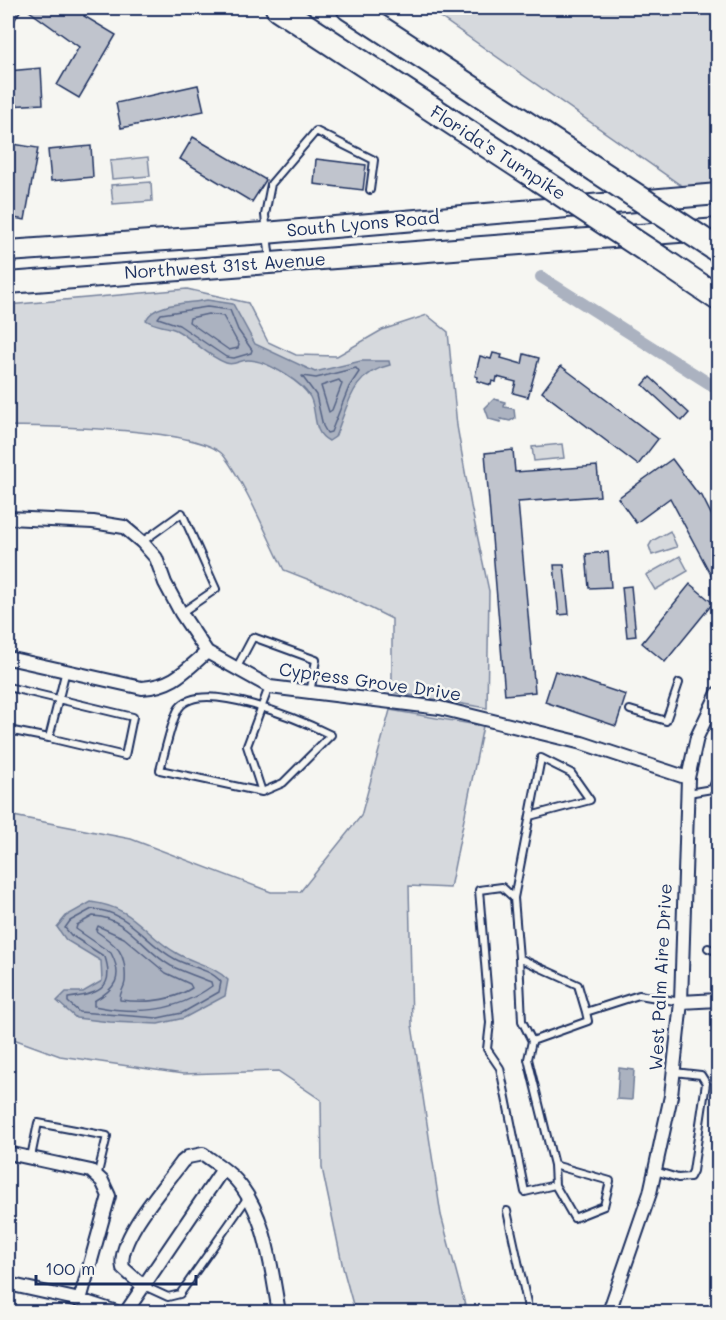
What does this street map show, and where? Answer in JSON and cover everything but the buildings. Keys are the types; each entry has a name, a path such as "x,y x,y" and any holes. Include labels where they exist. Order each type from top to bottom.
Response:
{"highway":[{"name":"Florida's Turnpike","path":"278,8 718,298"},
{"path":"349,8 718,250"}],"main road":[{"name":"South Lyons Road","path":"8,251 265,233 718,194"},
{"name":"South Lyons Road","path":"443,249 718,229"},
{"name":"Northwest 31st Avenue","path":"8,283 443,249"}],"street":[{"name":"Cypress Grove Drive","path":"8,518 93,522 124,527 156,558 165,583 181,613 207,652 270,687 310,694 386,700 440,708 582,743 688,778"},
{"path":"8,658 66,669 142,688 161,687 179,676 207,652"},
{"name":"West Palm Aire Drive","path":"609,1312 650,1193 673,1072 681,1002 688,778 697,738 718,693"},
{"path":"681,1002 718,1000"},
{"path":"8,1153 91,1171 102,1181 109,1197 80,1300"},
{"path":"143,1286 123,1268 123,1251 129,1236 182,1162 188,1157 203,1154 223,1169 248,1196 264,1236 279,1312"},
{"path":"126,1312 223,1169"},
{"path":"8,1284 80,1300 117,1312"}],"lane":[{"path":"270,261 265,233 266,205 271,184 316,132 374,160 370,190"},
{"path":"142,542 182,513 216,589 181,613"},
{"path":"236,669 253,637 316,660 310,694"},
{"path":"49,738 66,669"},
{"path":"630,710 666,721 679,683"},
{"path":"8,687 58,701 133,717 125,756 8,730"},
{"path":"262,792 247,746 270,687"},
{"path":"210,696 261,707 304,721 331,735 283,783 262,792 160,770 179,708 192,698 210,696"},
{"path":"530,816 590,800 571,774 541,758 514,898 522,1022 532,1041 528,1059 554,1165 555,1185 573,1218 604,1206 610,1181 554,1165"},
{"path":"688,793 712,789 718,776"},
{"path":"514,898 502,887 478,890 490,1023 487,1049 500,1068 525,1192 555,1185"},
{"path":"708,948 718,952"},
{"path":"519,958 578,985 588,1021 532,1041"},
{"path":"586,1012 639,995 681,1002"},
{"path":"655,1171 678,1178 690,1177 693,1172 706,1083 701,1075 673,1072"},
{"path":"31,1157 38,1123 107,1136 97,1177"},
{"path":"143,1286 168,1297 180,1294 248,1196"},
{"path":"507,1210 529,1312"}],"shaded area":[{"path":"427,8 718,8 718,186 685,187 679,184"},
{"path":"148,157 150,176 112,179 110,161"},
{"path":"151,182 152,201 113,204 111,185"},
{"path":"187,289 248,303 268,342 296,355 337,356 382,330 427,315 448,332 457,426 489,591 487,708 392,692 392,619 330,588 284,570 232,468 224,456 210,446 186,439 122,430 8,426 8,305"},
{"path":"562,444 564,458 534,461 532,447"},
{"path":"670,531 677,547 652,555 649,546 652,541"},
{"path":"680,556 688,571 655,590 646,575"},
{"path":"390,710 483,726 450,888 409,886 412,1025 441,1215 467,1312 355,1312 343,1268 322,1168 321,1100 278,1071 183,1074 60,1056 8,1037 8,815 131,839 271,892 300,892 361,816"}],"water":[{"path":"207,300 233,304 255,344 315,372 361,361 389,361 390,365 377,369 359,383 348,402 335,437 329,441 323,437 317,427 310,397 289,377 258,361 226,363 213,357 176,330 146,320 150,314 164,307"},
{"path":"494,399 505,402 504,407 514,409 515,418 510,421 501,419 500,422 489,419 485,408"},
{"path":"91,902 107,905 130,916 166,947 223,975 228,980 225,996 184,1018 158,1024 76,1018 57,1001 66,992 83,992 102,981 101,961 66,940 57,927 66,916"},
{"path":"619,1068 634,1070 632,1100 617,1099"}],"waterway":[{"path":"541,277 718,389"}]}
